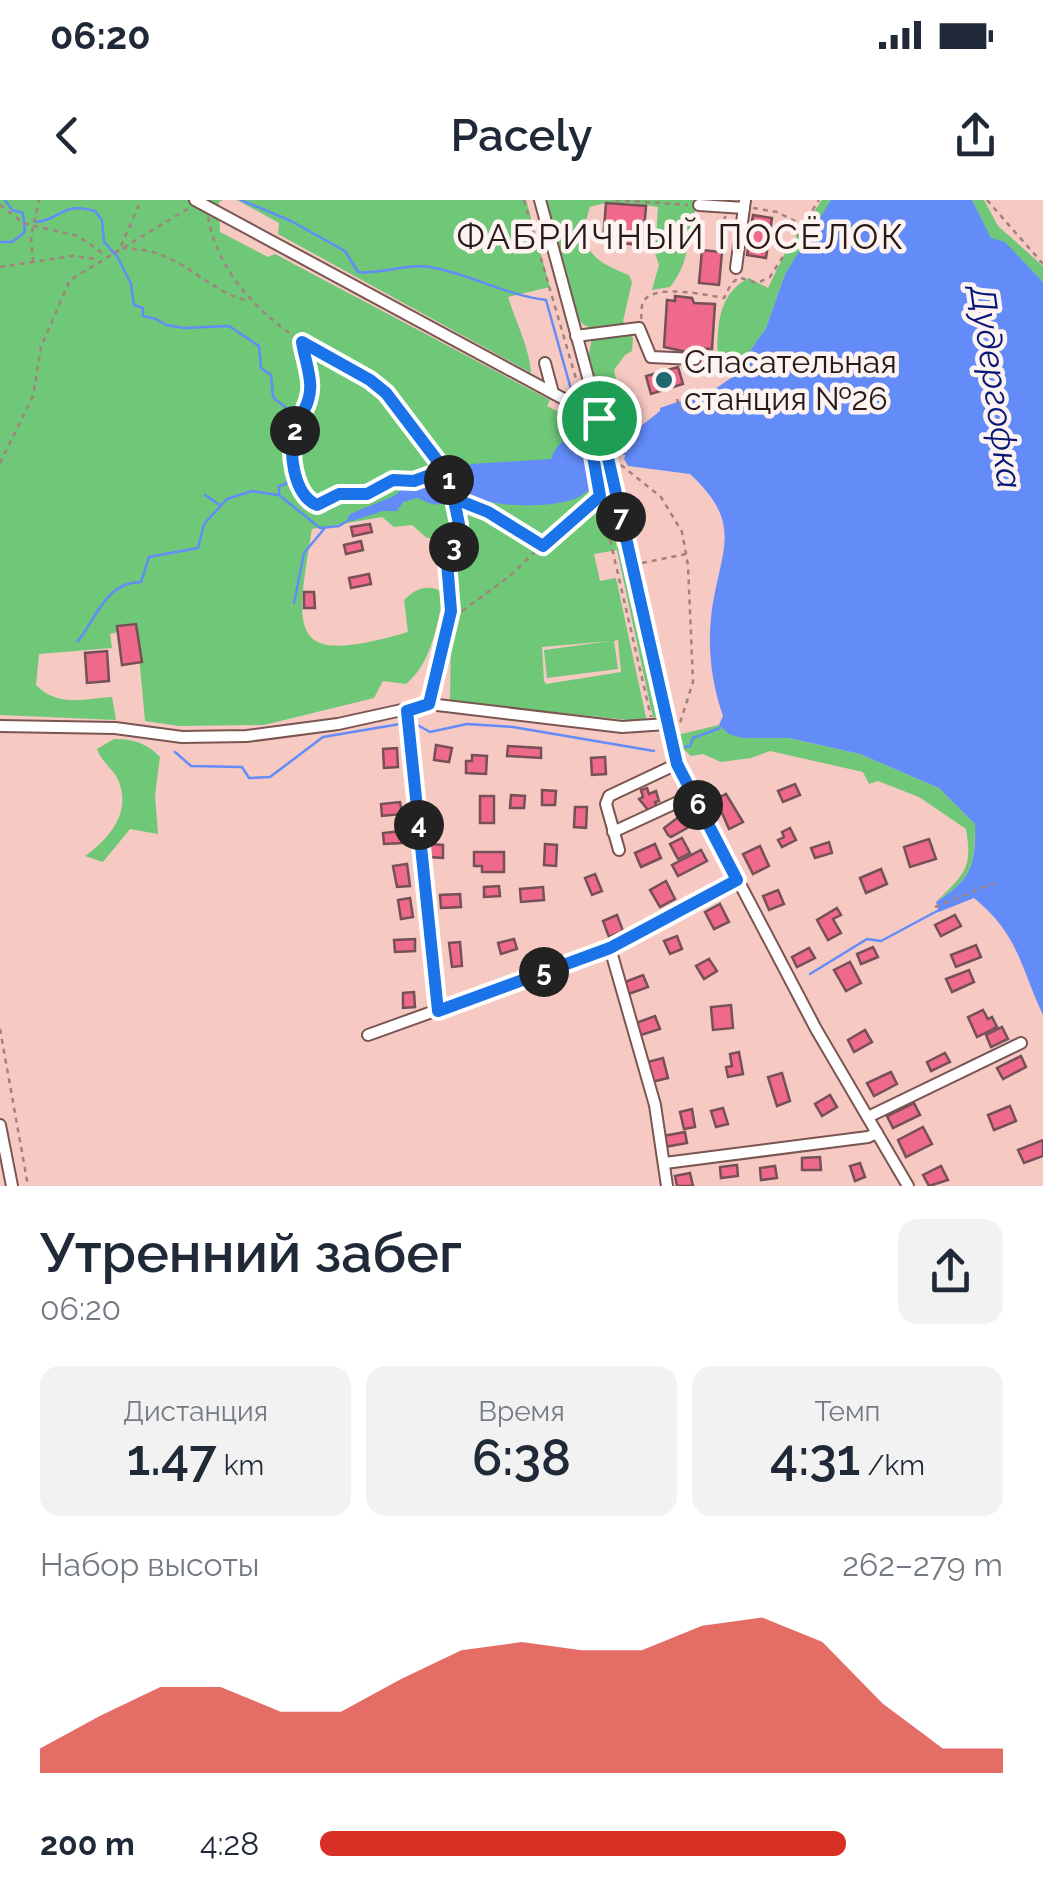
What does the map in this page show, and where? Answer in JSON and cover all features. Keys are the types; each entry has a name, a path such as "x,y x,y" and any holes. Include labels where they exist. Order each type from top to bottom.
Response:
{"street":[{"path":"540,200 599,418 672,727 677,764 816,1029 908,1186"},
{"path":"201,203 599,418"},
{"path":"700,206 744,204 738,272"},
{"path":"576,336 639,328 651,357 695,359"},
{"path":"544,362 553,393"},
{"path":"429,704 449,621 447,562"},
{"path":"0,726 115,728 182,737 247,736 407,711 429,704 622,727 672,727"},
{"path":"407,711 438,1011"},
{"path":"619,850 606,804 609,796 677,764"},
{"path":"613,832 693,795"},
{"path":"368,1035 610,948 737,880"},
{"path":"610,948 655,1105 668,1186"},
{"path":"868,1117 1021,1043"},
{"path":"0,1125 12,1186"},
{"path":"665,1163 868,1137 877,1132"}],"path":[{"path":"34,264 33,224 39,200"},
{"path":"120,248 141,200"},
{"path":"524,200 585,410 600,496 651,719"},
{"path":"615,200 700,206"},
{"path":"639,328 644,301 650,295 667,291 724,298 738,272 757,283 770,277 819,200"},
{"path":"987,200 1043,264"},
{"path":"0,463 33,396 41,347 70,280 201,203 214,241 249,301 302,342 386,393 449,476 459,524 447,562"},
{"path":"744,204 766,208 803,224"},
{"path":"0,205 23,223 78,236 107,256"},
{"path":"722,250 727,207"},
{"path":"120,248 150,250 172,259 228,296 249,301"},
{"path":"0,267 73,256 100,260"},
{"path":"302,342 310,382 308,402 292,442 294,480 310,503 317,505 346,492 367,494 393,480 414,481 444,470"},
{"path":"692,392 699,409"},
{"path":"677,399 680,410"},
{"path":"622,468 661,497 682,532 693,682 689,702 672,727"},
{"path":"449,621 510,576 600,496"},
{"path":"453,498 488,512 543,546"},
{"path":"640,563 686,554"},
{"path":"935,907 994,883"},
{"path":"0,1030 28,1186"}],"green space":[{"path":"0,200 223,200 219,202 220,232 268,257 275,254 550,400 547,406 589,428 602,488 607,489 617,548 620,545 659,715 653,718 617,550 594,554 600,581 616,578 647,722 450,701 451,632 456,606 448,558 450,540 427,538 412,525 394,527 382,517 312,529 303,617 308,633 320,643 339,646 368,642 408,632 404,600 413,592 428,588 444,593 428,654 406,684 383,681 374,698 264,725 179,726 145,721 136,623 116,626 117,632 110,634 112,648 39,654 36,685 44,692 62,699 112,697 116,720 0,715","holes":["618,640 621,672 546,684 542,647 611,641 544,650 547,678 618,669 614,641"]},
{"path":"237,200 526,200 550,287 508,297 531,373 278,234 279,223"},
{"path":"544,200 700,200 678,276 670,287 652,290 659,265 655,253 658,207 615,203 590,207 585,233 590,251 605,264 629,275 632,282 623,321 633,338 632,351 614,370 620,399 618,415 608,420 597,401 591,375 593,329 582,324 577,315"},
{"path":"822,200 831,200 827,210 785,274 766,328 731,378 718,370 718,330 729,295 749,278 768,288 785,253"},
{"path":"972,200 984,200 998,226 1043,266 1043,282 1005,243 991,239"},
{"path":"719,725 742,738 789,738 860,754 939,788 975,824 969,870 957,886 936,902 964,870 968,853 966,829 919,797 878,781 869,784 863,772 770,751 721,762 703,754 691,756 681,747 677,735"},
{"path":"114,739 139,743 160,757 155,795 158,834 130,829 103,862 85,856 102,842 120,815 119,782 97,749"}],"water":[{"name":"Дудергофка","path":"831,200 972,200 991,238 1005,242 1043,282 1043,1015 1010,938 989,912 974,898 939,912 936,902 957,886 969,870 975,824 939,788 860,754 789,738 742,738 719,725 723,716 713,677 710,636 725,538 723,523 707,492 690,474 628,466 624,459 636,430 660,408 715,389 731,378 766,328 785,274"},
{"path":"577,436 585,440 594,486 577,498 510,505 476,498 454,482 457,470 471,464 551,459 560,443"},
{"path":"439,476 447,481 446,502 442,504 417,498 403,502 397,511 347,519 350,514 394,496 408,484 419,485"}],"building":[{"path":"606,203 646,206 643,245 603,242"},
{"path":"753,215 772,218 766,258 747,255"},
{"path":"702,250 722,252 719,285 699,283"},
{"path":"675,296 692,298 694,303 715,304 712,349 690,348 687,352 664,347 667,300 675,301"},
{"name":"Спасательная станция №26","path":"678,367 683,384 651,394 646,376"},
{"path":"370,524 372,532 353,536 351,527"},
{"path":"361,541 363,550 346,554 344,545"},
{"path":"369,574 371,584 351,588 349,578"},
{"path":"304,592 314,592 315,608 304,608"},
{"path":"136,624 142,662 122,665 117,626"},
{"path":"107,651 109,681 87,683 85,653"},
{"path":"436,745 452,748 449,762 434,760"},
{"path":"508,746 541,748 541,758 507,756"},
{"path":"397,748 398,767 384,768 383,749"},
{"path":"472,755 487,756 486,774 466,773 466,761 472,761"},
{"path":"605,757 606,774 592,775 591,758"},
{"path":"795,784 800,795 783,802 778,791"},
{"path":"647,788 649,794 656,791 659,801 655,802 657,807 648,810 639,799 643,797 641,790"},
{"path":"542,790 556,791 555,805 542,805"},
{"path":"726,794 743,822 729,829 716,799"},
{"path":"511,795 525,796 524,808 510,808"},
{"path":"480,796 494,796 494,823 480,823"},
{"path":"400,802 402,814 382,816 381,804"},
{"path":"575,807 587,807 586,828 574,827"},
{"path":"680,816 689,827 671,837 664,828"},
{"path":"790,828 796,840 782,847 778,840"},
{"path":"402,831 403,843 384,844 383,833"},
{"path":"682,838 690,853 678,859 670,844"},
{"path":"929,839 936,859 910,867 904,847"},
{"path":"829,842 832,853 815,858 811,848"},
{"path":"429,844 443,845 443,858 428,857"},
{"path":"545,844 557,845 556,866 544,865"},
{"path":"655,844 661,858 641,867 635,853"},
{"path":"760,846 769,866 753,874 743,854"},
{"path":"701,850 707,861 678,876 672,865"},
{"path":"474,852 504,852 504,872 482,872 482,866 474,866"},
{"path":"407,864 410,886 397,887 393,866"},
{"path":"881,869 887,884 866,893 860,878"},
{"path":"595,874 602,891 592,895 585,878"},
{"path":"666,881 675,899 660,907 650,890"},
{"path":"499,886 500,896 484,897 484,887"},
{"path":"543,887 544,900 521,902 520,889"},
{"path":"778,890 784,904 769,910 763,896"},
{"path":"460,894 461,907 441,908 440,895"},
{"path":"410,898 413,917 401,919 398,900"},
{"path":"720,904 729,922 714,929 705,912"},
{"path":"837,908 841,915 833,919 841,933 828,940 817,920"},
{"path":"617,915 623,931 609,937 603,921"},
{"path":"955,915 961,926 941,936 935,925"},
{"path":"677,936 682,949 670,954 664,941"},
{"path":"415,939 415,951 395,952 394,940"},
{"path":"514,939 517,949 501,954 498,943"},
{"path":"460,942 462,966 452,967 449,943"},
{"path":"976,945 981,957 956,967 951,955"},
{"path":"873,947 878,957 861,964 857,954"},
{"path":"809,948 815,958 797,967 792,957"},
{"path":"709,959 717,971 704,979 696,966"},
{"path":"850,962 861,983 846,991 834,970"},
{"path":"969,970 974,982 952,992 946,979"},
{"path":"643,975 648,987 629,994 625,982"},
{"path":"414,992 415,1007 403,1008 403,993"},
{"path":"731,1005 733,1028 713,1030 711,1007"},
{"path":"983,1010 997,1027 977,1037 968,1017"},
{"path":"655,1016 660,1029 641,1035 636,1023"},
{"path":"1002,1027 1008,1039 991,1047 986,1035"},
{"path":"865,1030 872,1042 854,1052 848,1040"},
{"path":"739,1052 743,1074 728,1077 726,1067 732,1066 730,1054"},
{"path":"945,1053 950,1062 931,1071 927,1062"},
{"path":"1021,1056 1026,1067 1003,1079 997,1068"},
{"path":"663,1058 668,1078 652,1082 648,1062"},
{"path":"891,1072 897,1084 874,1096 867,1083"},
{"path":"782,1073 790,1101 777,1106 768,1077"},
{"path":"830,1095 837,1107 822,1116 815,1104"},
{"path":"914,1103 920,1115 893,1128 887,1116"},
{"path":"1010,1106 1016,1121 994,1130 988,1115"},
{"path":"723,1108 728,1124 716,1127 711,1111"},
{"path":"692,1109 695,1127 684,1129 680,1112"},
{"path":"923,1127 932,1144 906,1157 898,1140"},
{"path":"685,1132 687,1143 665,1147 663,1136"},
{"path":"1043,1140 1043,1156 1024,1163 1018,1150"},
{"path":"820,1157 821,1170 802,1170 802,1158"},
{"path":"860,1163 865,1177 855,1181 850,1166"},
{"path":"737,1165 738,1176 721,1178 720,1167"},
{"path":"775,1166 777,1178 761,1180 760,1168"},
{"path":"941,1166 948,1180 929,1186 923,1175"},
{"path":"690,1173 693,1186 677,1186 675,1176"}],"waterway":[{"path":"0,242 12,242 25,232 23,213 12,210 5,200"},
{"path":"241,200 291,221 345,251 358,272 430,267 546,300 574,400"},
{"path":"36,222 75,208 95,211 102,220 104,242 117,256 131,284 134,305 143,308 143,316 185,328 229,326 259,346 261,368 271,375 273,397 285,407 288,419 283,425 291,474 286,484 279,486 279,495 320,528 339,526 351,519"},
{"path":"572,436 574,413"},
{"path":"616,453 629,454"},
{"path":"78,641 111,594 141,582 149,557 198,548 204,524 227,499 252,491 277,495"},
{"path":"205,495 220,505"},
{"path":"294,603 304,553 324,529"},
{"path":"619,547 659,720"},
{"path":"414,723 430,732 467,724 513,727 654,751"},
{"path":"175,752 191,766 242,767 249,778 270,777 323,737 400,724"},
{"path":"684,747 690,746 693,738 720,728"},
{"path":"663,738 666,751"},
{"path":"810,974 867,939 881,941 939,910"}],"place":[{"name":"Спасательная станция №26","path":"664,380"}],"district":[{"name":"ФАБРИЧНЫЙ ПОСЁЛОК","path":"681,237"}],"route":[{"path":"599,418 585,410 600,496 543,546 488,512 453,498 449,476 386,393 302,342 310,382 308,402 292,442 294,480 302,494 317,505 346,492 367,494 393,480 414,481 444,470 449,476 453,498 459,524 447,562 451,611 429,704 407,711 438,1011 610,948 737,880 677,764 599,418"}]}
